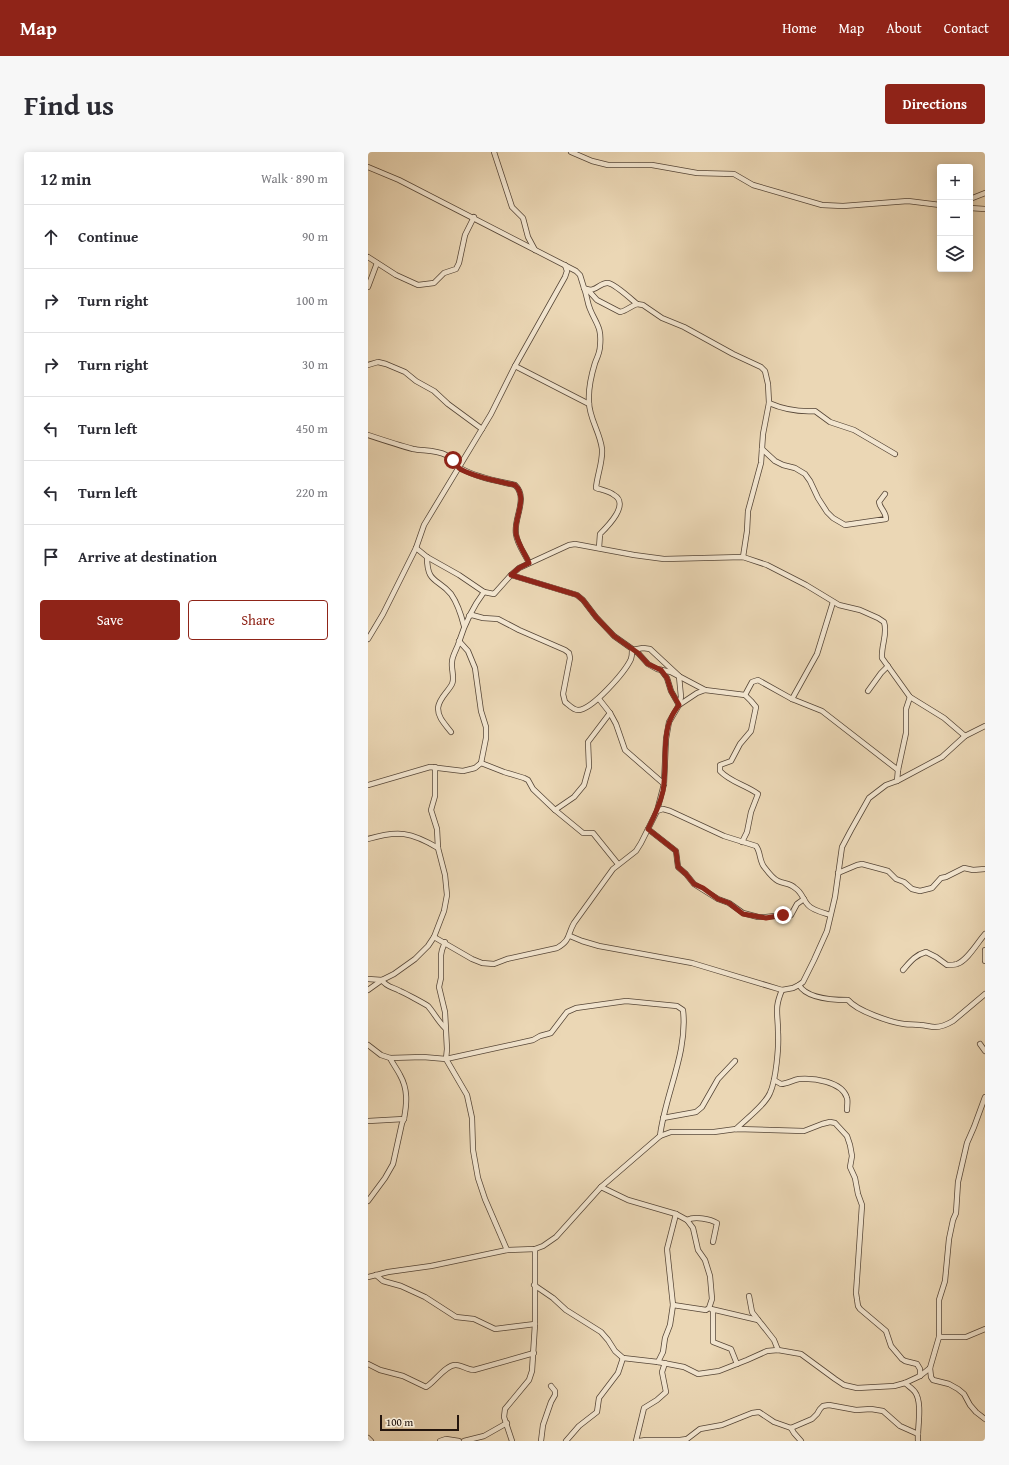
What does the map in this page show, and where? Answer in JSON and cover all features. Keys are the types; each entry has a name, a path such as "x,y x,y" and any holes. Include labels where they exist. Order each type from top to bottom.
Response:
{"street":[{"path":"494,152 512,207 523,218 528,237 535,250"},
{"path":"571,152 592,162 608,165 652,165 697,173 734,174 753,185 822,205 843,206 908,201 937,205"},
{"path":"368,167 399,180 474,217 580,274 586,289 589,308 599,327 601,337 600,348 590,380 589,404 590,412 598,431 602,449 602,458 596,478 596,488 615,495 619,501 620,507 611,522 600,534 599,548"},
{"path":"973,198 985,193"},
{"path":"973,208 985,209"},
{"path":"368,257 396,275 418,285 434,283 444,273 456,269 465,235 474,217"},
{"path":"368,287 377,263"},
{"path":"368,639 383,614 416,548 424,525 482,429 564,278 567,271 565,265"},
{"path":"586,289 595,289 604,283 610,283 637,304 761,367 765,371 768,384 769,403 763,434 761,463 748,511 743,557"},
{"path":"586,289 597,300 620,312 637,304"},
{"path":"368,365 378,362 405,372 416,381 434,391 448,404 482,429"},
{"path":"515,366 589,404"},
{"path":"769,403 786,410 796,412 815,411 830,422 854,430 895,454"},
{"path":"368,435 413,449 446,455 453,460 458,467 474,474 515,485 519,488 521,495 516,533 529,563"},
{"path":"762,449 775,461 794,468 804,474 810,481 827,512 833,518 845,525 886,519 886,514 879,502 885,494"},
{"path":"416,548 427,557 459,575 484,592 494,594 519,568 575,544 634,555 664,558 743,557 767,565 806,585 839,605 860,610 884,622 886,631 882,658 910,697 944,718 965,736"},
{"path":"427,557 428,572 437,583 450,593 461,610 464,626"},
{"path":"511,575 577,595 614,636 638,653 648,664 661,670 671,672 705,690 745,695 751,701 756,707 751,731 740,744 731,760 720,765 720,772 725,776 758,794 751,812 747,832 742,842"},
{"path":"451,732 439,716 438,706 452,685 452,661 464,626 475,604 484,592"},
{"path":"792,699 817,654 833,602"},
{"path":"469,616 472,615 483,618 498,619 518,630 569,653 570,658 563,694 565,702 575,710 584,709 598,699 610,687 631,659 632,650"},
{"path":"368,785 435,767 463,771 475,768 481,763 486,738 486,727 481,711 475,668 468,651 459,641"},
{"path":"434,937 472,959 482,963 494,964 507,959 557,948 570,936 574,923 613,869 636,851 657,811 664,784 666,740 669,722 679,705 681,688 679,676 650,649 643,648 632,650"},
{"path":"868,691 888,666"},
{"path":"661,670 667,678 671,691 679,705"},
{"path":"745,695 752,682 758,680 792,699 822,711 898,770"},
{"path":"679,705 696,693 705,690"},
{"path":"897,781 906,733 906,710 910,697"},
{"path":"598,699 610,712 625,750 664,784"},
{"path":"555,810 574,798 584,785 589,767 588,742 610,712"},
{"path":"570,936 582,942 599,946 692,963 782,990 799,985 803,982 827,931 835,897 842,847 870,798 886,785 897,781 942,757 965,736 985,726"},
{"path":"481,763 528,780 533,789 555,810 583,833 593,833 618,864"},
{"path":"368,990 416,959 434,937 444,911 446,895 445,875 438,848 437,830 431,810 435,796 435,767"},
{"path":"657,811 662,809 670,811 724,836 756,846 764,868 777,881 787,883 796,888 810,908 830,915"},
{"path":"648,829 676,851 678,867 694,884 703,888 718,899 729,903 743,914 762,917 783,915 789,916 792,914 797,904 804,899"},
{"path":"368,839 383,834 403,833 422,839 438,848"},
{"path":"838,873 862,864 888,871 896,879 904,882 912,889 920,891 932,888 941,878 964,868 973,870 985,869"},
{"path":"903,970 919,954 926,952 947,965 957,964 973,951 985,934"},
{"path":"445,942 441,955 441,978 439,987 445,1012 447,1049 446,1059 467,1095 472,1118 473,1150 478,1178 485,1199 507,1250"},
{"path":"985,950 985,962"},
{"path":"368,979 382,980 390,987 427,1005 438,1022 445,1028"},
{"path":"799,985 801,989 806,992 829,1000 848,1000 852,1006 894,1021 905,1024 936,1027 947,1025 953,1021 985,994"},
{"path":"736,1129 766,1100 770,1094 774,1080 778,1033 776,1007 782,990"},
{"path":"368,1045 381,1055 390,1058 423,1057 446,1059 533,1040 551,1033 567,1012 576,1008 626,1001 677,1006 683,1010 684,1020 680,1050 660,1136"},
{"path":"980,1044 985,1051"},
{"path":"368,1201 385,1178 393,1164 404,1119 407,1099 406,1090 401,1075 393,1065 390,1058"},
{"path":"663,1118 696,1112 702,1107 718,1079 735,1061"},
{"path":"774,1080 781,1084 798,1079 828,1082 842,1089 847,1098 847,1110"},
{"path":"985,1097 967,1143 958,1182 956,1213 948,1239 945,1282 939,1300 939,1337 930,1368 931,1378 933,1380 949,1384 958,1389 964,1394 976,1412 985,1419"},
{"path":"368,1122 404,1119"},
{"path":"368,1277 431,1266 507,1250 535,1249 543,1246 556,1237 600,1187 660,1136 671,1132 714,1132 736,1129 804,1131 830,1122 836,1123 847,1136 850,1145 852,1156 850,1167 855,1178 862,1205 856,1293 858,1306 886,1331 891,1346 902,1359 917,1364 920,1369 920,1376"},
{"path":"600,1187 612,1194 676,1214 687,1220 693,1228 698,1250 705,1260 710,1276 713,1342 730,1349 736,1364"},
{"path":"658,1362 663,1352 665,1338 670,1325 673,1305 667,1249 676,1214"},
{"path":"687,1220 695,1218 713,1220 717,1223 713,1242"},
{"path":"512,1441 504,1417 505,1409 529,1380 532,1372 535,1324 535,1249"},
{"path":"376,1275 383,1281 401,1286 425,1297 456,1317 474,1319 491,1328 495,1329 535,1324"},
{"path":"534,1284 566,1310 601,1332 622,1358 665,1363 684,1367 701,1375 719,1371 766,1351 778,1350 801,1354 835,1380 850,1387 894,1386 920,1376 930,1368"},
{"path":"749,1296 752,1312 774,1340 778,1350"},
{"path":"673,1305 692,1307 702,1310 711,1309 758,1320"},
{"path":"939,1337 966,1337 985,1328"},
{"path":"368,1364 380,1370 403,1376 426,1387 452,1365 474,1370 534,1353"},
{"path":"566,1441 579,1426 597,1412 599,1398 618,1374 622,1358"},
{"path":"636,1441 644,1408 666,1392 662,1372 665,1363"},
{"path":"905,1383 916,1392 920,1418 918,1441"},
{"path":"541,1441 543,1425 555,1395 555,1391 551,1386"},
{"path":"791,1428 812,1419 823,1406 829,1405 856,1410 883,1410 900,1426 918,1434"},
{"path":"639,1441 687,1439 700,1429 722,1425 752,1413 759,1412 774,1422 791,1428 801,1441"},
{"path":"464,1441 484,1436 507,1423"},
{"path":"368,1438 371,1441"},
{"path":"440,1441 446,1439 459,1441"}],"route":[{"path":"453,460 458,467 462,469 474,474 515,485 519,488 521,495 520,507 515,528 517,538 529,563 519,568 511,575 577,595 614,636 638,653 648,664 661,670 667,678 671,691 679,705 669,722 666,740 665,772 662,793 657,811 648,829 676,851 678,867 694,884 703,888 718,899 729,903 743,914 766,918 783,915"}]}
